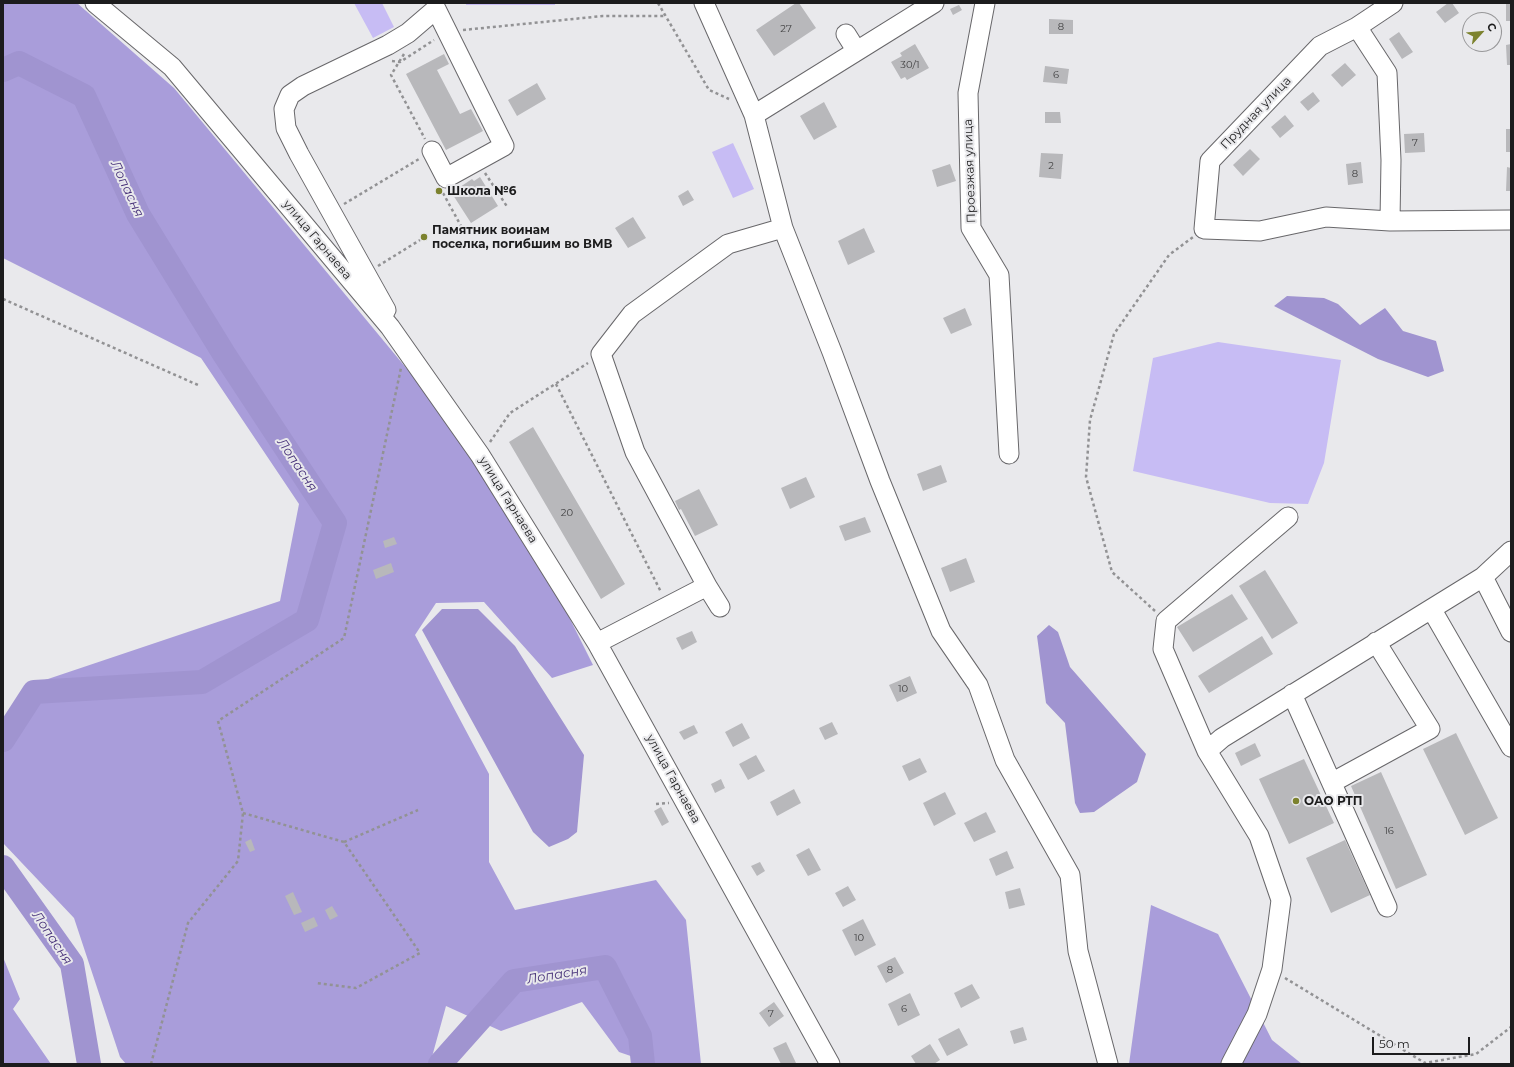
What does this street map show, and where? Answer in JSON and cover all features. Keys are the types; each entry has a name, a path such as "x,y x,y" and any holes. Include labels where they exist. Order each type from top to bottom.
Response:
{"street":[{"name":"улица Гарнаева","path":"95,3 172,67 390,327 480,455 597,643 830,1064"},
{"path":"704,3 754,116 783,228 832,352 880,481 941,631 978,685 1005,760 1070,875 1078,951 1108,1064"},
{"path":"754,116 856,50 934,3"},
{"name":"Проезжая улица","path":"985,3 968,93 971,228 999,275 1009,454"},
{"name":"Прудная улица","path":"1204,229 1210,161 1320,46 1357,27 1393,3"},
{"path":"390,327 385,306 354,254 292,141 286,128 284,109 290,95 303,86 388,45 408,33 436,9 504,146 446,178 432,151"},
{"path":"1357,27 1387,73 1391,160 1390,221"},
{"path":"846,34 856,50"},
{"path":"1204,229 1260,231 1326,217 1390,221 1511,220"},
{"path":"720,607 707,586 635,452 601,354 632,314 728,244 783,228"},
{"path":"1231,1064 1257,1014 1272,969 1281,900 1259,836 1207,751 1164,649 1166,621 1288,517"},
{"path":"1207,751 1222,738 1376,642 1432,610 1483,577 1511,551"},
{"path":"1483,577 1511,632"},
{"path":"597,643 707,586"},
{"path":"1432,610 1511,747"},
{"path":"1333,782 1430,729 1376,642"},
{"path":"1292,694 1333,782 1387,907"}],"path":[{"path":"658,3 664,16 709,90 733,101"},
{"path":"447,32 603,16 664,16"},
{"path":"343,204 432,151 391,76 408,49"},
{"path":"477,161 508,208"},
{"path":"446,178 443,193 461,226"},
{"path":"1166,621 1112,572 1086,477 1090,420 1114,334 1169,255 1204,229"},
{"path":"379,265 420,240"},
{"path":"3,299 198,385"},
{"path":"151,1064 188,923 238,861 243,813 218,721 344,638 405,348"},
{"path":"480,455 510,413 601,354"},
{"path":"556,384 668,606"},
{"path":"243,813 344,842 418,810"},
{"path":"316,983 356,988 420,953 344,842"},
{"path":"1272,969 1426,1063 1476,1054 1511,1027"}],"shaded area":[{"path":"3,3 77,3 174,88 436,404 555,589 593,665 552,678 484,602 436,603 415,635 489,774 489,862 515,910 656,880 686,920 701,1064 654,1064 619,1052 582,1002 501,1031 446,1006 430,1064 126,1064 120,1057 74,918 3,843 3,741 42,681 280,601 299,504 201,358 3,258"},
{"path":"354,3 382,3 394,27 373,38"},
{"path":"466,3 555,3 555,5 466,5"},
{"path":"733,143 754,189 733,198 712,152"},
{"path":"1287,296 1324,298 1338,304 1360,325 1385,308 1403,331 1436,341 1444,371 1428,377 1378,359 1274,306"},
{"path":"1218,342 1341,360 1324,463 1308,504 1270,503 1133,471 1153,358"},
{"path":"442,609 478,609 515,646 584,755 577,832 568,839 549,847 533,832 422,630"},
{"path":"1049,625 1058,632 1070,667 1146,754 1137,782 1094,812 1080,813 1075,803 1065,723 1046,703 1037,636"},
{"path":"1151,905 1218,934 1272,1040 1302,1064 1129,1064"},
{"path":"3,957 20,999 13,1009 51,1064 3,1064"}],"building":[{"path":"796,3 799,3 816,28 774,56 756,30"},
{"path":"1448,3 1452,3 1459,13 1445,23 1436,12"},
{"path":"1506,3 1511,3 1511,21 1506,21"},
{"path":"959,5 962,10 953,15 950,9"},
{"path":"1049,19 1073,20 1073,34 1049,34"},
{"path":"1399,32 1413,52 1402,59 1389,39"},
{"path":"915,44 929,68 907,80 905,77 901,79 891,62 902,56 900,53"},
{"path":"1511,44 1511,65 1507,65 1506,45"},
{"path":"444,54 449,64 437,70 460,114 471,109 483,131 446,150 406,74"},
{"path":"1345,63 1356,75 1342,87 1331,75"},
{"path":"1045,66 1069,69 1067,84 1043,82"},
{"path":"537,83 546,99 517,116 508,100"},
{"path":"1313,92 1320,101 1308,111 1300,102"},
{"path":"824,102 837,127 814,140 800,116"},
{"path":"1045,112 1060,112 1061,123 1045,123"},
{"path":"1285,115 1294,126 1280,138 1271,127"},
{"path":"1506,129 1511,129 1511,152 1506,152"},
{"path":"1424,133 1425,152 1405,153 1404,134"},
{"path":"1250,149 1260,159 1243,176 1233,165"},
{"path":"1041,153 1063,154 1061,179 1039,177"},
{"path":"1361,162 1363,183 1348,185 1346,164"},
{"path":"950,164 956,181 937,187 932,170"},
{"path":"1507,167 1511,168 1511,191 1506,191"},
{"path":"480,177 498,206 471,223 453,195 458,191 457,189 472,179 474,181"},
{"path":"688,190 694,200 683,206 678,196"},
{"path":"633,217 646,238 628,248 615,228"},
{"path":"864,228 875,252 848,265 838,241"},
{"path":"965,308 972,325 951,334 943,318"},
{"path":"533,427 625,584 601,599 509,442"},
{"path":"941,465 947,482 923,491 917,474"},
{"path":"806,477 815,497 790,509 781,488"},
{"path":"699,489 718,525 695,536 681,509 679,510 675,501"},
{"path":"865,517 871,532 845,541 839,526"},
{"path":"394,537 397,544 385,548 383,541"},
{"path":"966,558 975,582 950,592 941,568"},
{"path":"391,563 394,572 376,579 373,570"},
{"path":"1265,570 1298,623 1272,639 1239,586"},
{"path":"1232,594 1248,619 1193,652 1177,627"},
{"path":"692,631 697,642 682,650 676,638"},
{"path":"1262,636 1273,654 1209,693 1198,676"},
{"path":"910,676 917,693 897,702 889,685"},
{"path":"832,722 838,734 825,740 819,728"},
{"path":"742,723 750,738 733,747 725,732"},
{"path":"694,725 698,733 684,740 679,732"},
{"path":"1456,733 1498,818 1465,835 1423,749"},
{"path":"1255,743 1261,756 1241,766 1235,753"},
{"path":"756,755 765,771 748,780 739,764"},
{"path":"920,758 927,772 909,781 902,766"},
{"name":"ОАО РТП","path":"1304,759 1334,823 1289,844 1259,779"},
{"path":"1381,772 1427,875 1396,889 1351,786"},
{"path":"721,779 725,788 715,793 711,784"},
{"path":"794,789 801,803 777,816 770,802"},
{"path":"945,792 956,814 934,826 923,803"},
{"path":"661,807 669,822 662,826 654,811"},
{"path":"986,812 996,832 974,842 964,823"},
{"path":"251,839 255,850 250,852 245,842"},
{"path":"1345,840 1370,895 1331,913 1306,858"},
{"path":"809,848 821,870 808,876 796,855"},
{"path":"1007,851 1014,868 996,876 989,859"},
{"path":"760,862 765,871 757,876 751,866"},
{"path":"848,886 856,900 843,907 835,893"},
{"path":"1020,888 1025,905 1009,909 1005,892"},
{"path":"293,892 302,912 294,915 285,896"},
{"path":"332,906 338,916 330,920 325,910"},
{"path":"314,917 318,926 305,932 301,923"},
{"path":"863,919 876,945 855,956 842,930"},
{"path":"895,957 904,973 886,983 877,966"},
{"path":"972,984 980,998 961,1008 954,993"},
{"path":"910,993 920,1015 898,1026 888,1004"},
{"path":"774,1002 784,1016 769,1027 759,1013"},
{"path":"1023,1027 1027,1040 1014,1044 1010,1031"},
{"path":"959,1028 968,1045 947,1056 938,1039"},
{"path":"786,1042 796,1063 794,1064 781,1064 773,1048"},
{"path":"930,1044 940,1060 934,1064 916,1064 911,1056"}],"waterway":[{"name":"Лопасня","path":"3,70 19,63 84,96 138,214 224,354 335,523 307,620 202,682 34,692 3,740"},
{"name":"Лопасня","path":"3,867 72,964 89,1064"},
{"name":"Лопасня","path":"440,1064 514,981 605,967 640,1036 643,1064"}],"place":[{"name":"Школа №6","path":"439,191"},
{"name":"Памятник воинам поселка, погибшим во ВМВ","path":"424,237"},
{"name":"ОАО РТП","path":"1296,801"}]}
